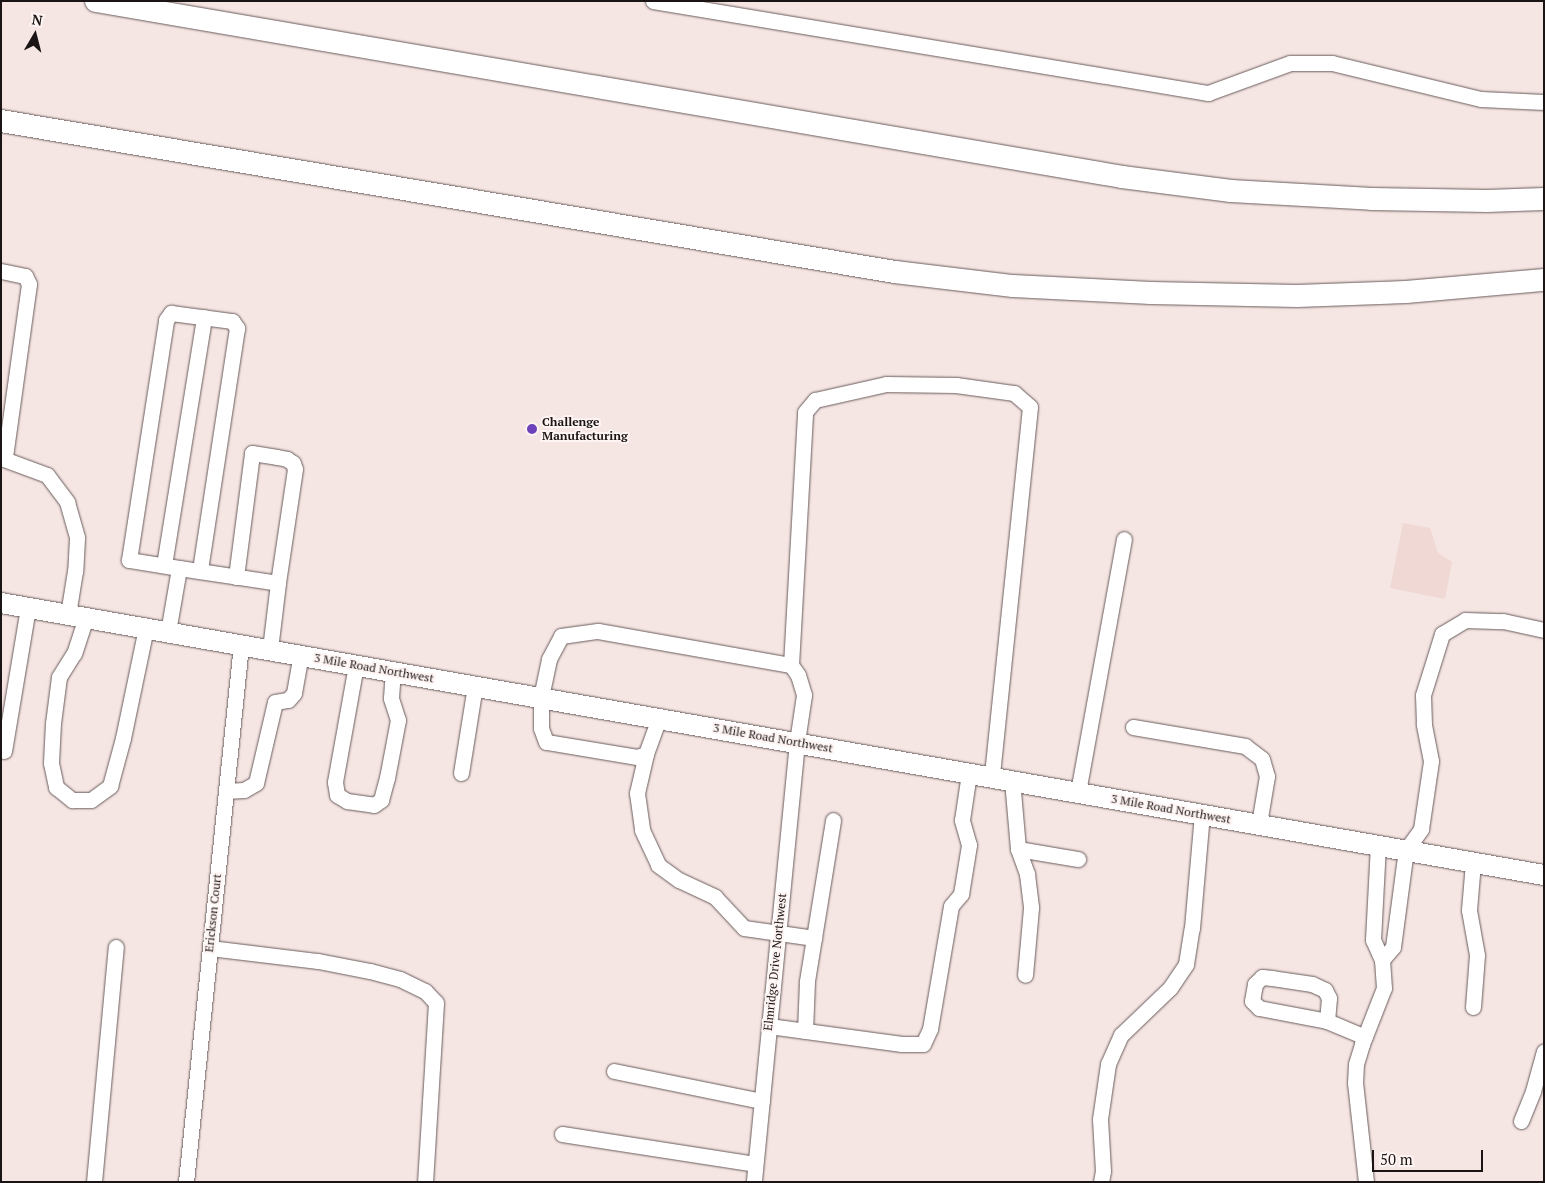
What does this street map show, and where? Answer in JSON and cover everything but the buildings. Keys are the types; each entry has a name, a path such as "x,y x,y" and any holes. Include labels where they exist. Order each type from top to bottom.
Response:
{"highway":[{"path":"96,1 1122,177 1231,191 1372,199 1487,201 1544,199"},
{"path":"1,121 878,269 1013,286 1160,294 1297,296 1406,292 1544,280"}],"main road":[{"name":"3 Mile Road Northwest","path":"1,602 1544,875"}],"street":[{"path":"653,1 1208,93 1290,63 1332,63 1481,100 1544,102"},
{"path":"1,271 25,276 29,284 3,458 47,475 67,502 77,538 75,570 77,616 74,653 59,676 53,723 51,763 56,787 72,800 91,800 110,786 123,738 146,628"},
{"path":"200,571 237,328 232,321 171,312 166,320 128,560 278,583"},
{"path":"168,632 172,566 204,317"},
{"path":"646,754 637,757 546,742 541,728 541,697 549,659 560,636 598,631 791,665 805,412 815,400 886,384 956,386 1014,394 1030,407 992,777"},
{"path":"236,576 252,453 287,459 294,469 270,649"},
{"path":"1078,792 1124,539"},
{"path":"4,751 28,607"},
{"path":"1382,960 1393,947 1406,850 1421,828 1431,761 1424,724 1423,695 1442,634 1465,620 1504,621 1544,630"},
{"name":"Erickson Court","path":"186,1182 241,644"},
{"path":"226,791 244,790 256,783 275,702 288,700 294,693 301,655"},
{"path":"356,665 336,782 337,795 347,801 374,805 381,800 388,778 398,720 391,698 393,671"},
{"name":"Elmridge Drive Northwest","path":"754,1182 797,742 804,695 798,675 791,665"},
{"path":"462,773 475,686"},
{"path":"659,718 646,754 637,793 642,830 658,865 679,880 715,897 744,928 814,938"},
{"path":"1133,727 1245,746 1262,759 1267,776 1259,824"},
{"path":"769,1026 902,1044 923,1044 930,1029 951,906 961,894 969,845 962,820 969,773"},
{"path":"1012,780 1018,849 1027,874 1031,908 1025,975"},
{"path":"1100,1182 1103,1171 1100,1119 1108,1064 1121,1036 1170,988 1186,964 1192,928 1202,814"},
{"path":"805,1031 807,981 833,820"},
{"path":"1366,1182 1355,1082 1356,1064 1384,988 1382,960 1373,940 1378,846"},
{"path":"1018,849 1078,859"},
{"path":"1473,1007 1477,955 1469,910 1474,862"},
{"path":"94,1182 116,947"},
{"path":"210,948 318,961 362,969 400,979 425,991 436,1003 425,1182"},
{"path":"1328,1021 1329,998 1325,990 1312,984 1262,977 1255,984 1252,1001 1259,1008 1328,1021 1365,1037"},
{"path":"1521,1121 1534,1091 1544,1051"},
{"path":"614,1071 762,1101"},
{"path":"562,1134 755,1164"}],"shaded area":[{"path":"1403,523 1430,528 1438,553 1452,562 1445,599 1390,588"}],"place":[{"name":"Challenge Manufacturing","path":"532,429"}]}
